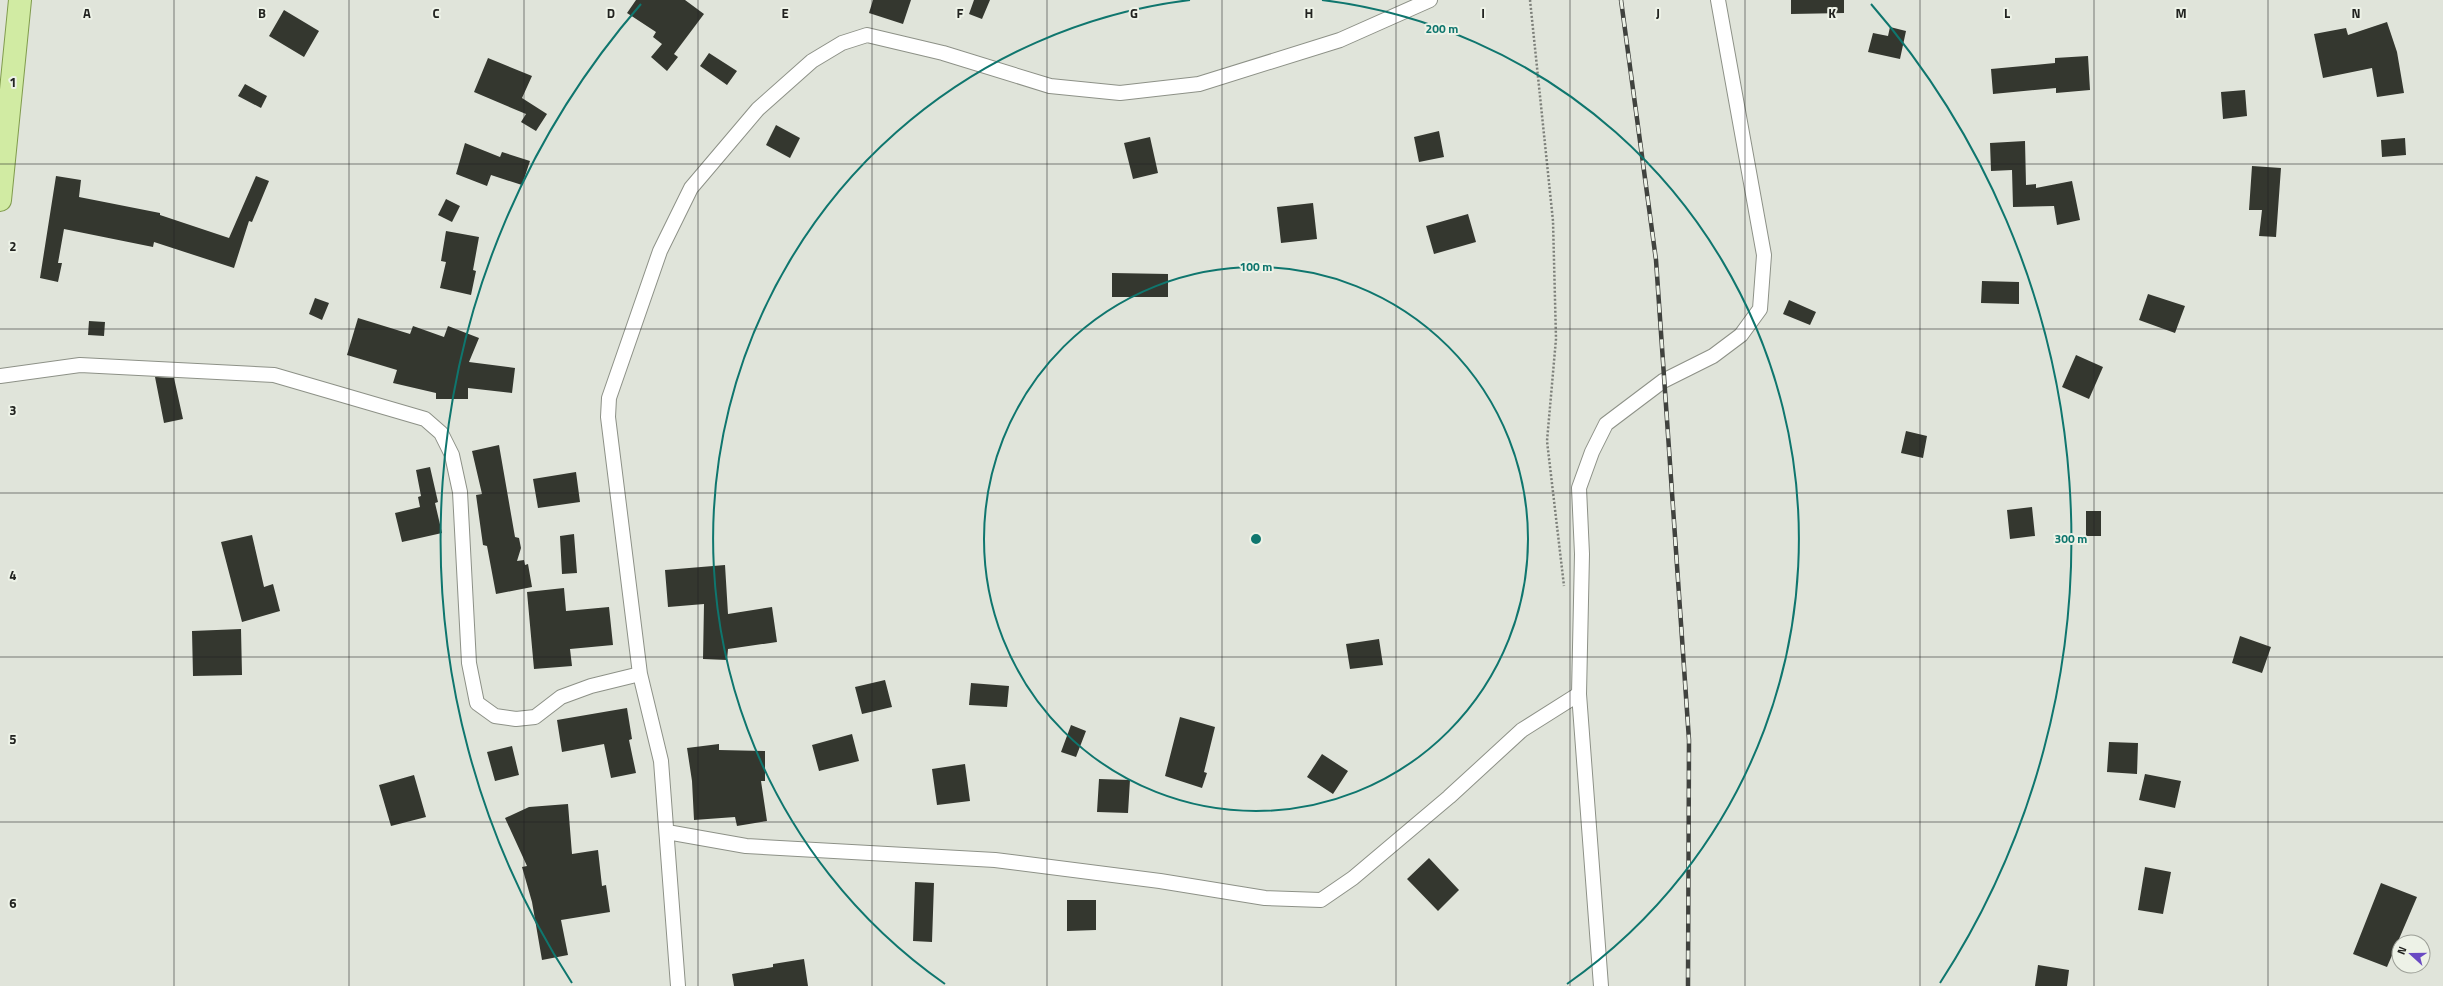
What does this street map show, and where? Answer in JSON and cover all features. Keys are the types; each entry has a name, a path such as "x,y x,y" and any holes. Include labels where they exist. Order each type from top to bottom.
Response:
{"main road":[{"path":"0,200 20,0"}],"street":[{"path":"678,986 661,761 640,674 608,417 609,398 660,251 691,188 758,109 812,61 842,43 867,35 943,53 1050,86 1120,93 1199,84 1340,40 1430,0"},
{"path":"1600,986 1579,694 1582,554 1579,488 1592,452 1606,424 1663,381 1713,356 1741,335 1760,309 1764,255 1718,0"},
{"path":"0,376 80,365 274,375 425,419 441,433 452,455 460,492 469,663 477,703 496,716 516,719 535,717 561,697 591,686 640,674"},
{"path":"667,832 746,846 995,860 1160,881 1266,898 1321,900 1353,878 1443,802 1522,730 1579,694"}],"path":[{"path":"1530,0 1553,221 1556,339 1547,441 1564,588"}],"building":[{"path":"636,0 685,0 704,14 674,54 678,57 667,71 651,57 662,44 653,37 656,32 627,13"},
{"path":"873,0 911,0 903,24 869,13"},
{"path":"974,0 990,0 982,19 969,14"},
{"path":"1791,0 1844,0 1844,13 1791,14"},
{"path":"284,10 319,31 304,57 269,36"},
{"path":"2387,22 2397,52 2404,93 2377,97 2372,68 2323,78 2314,34 2346,28 2348,35"},
{"path":"1890,27 1906,31 1900,59 1868,52 1873,33 1888,36"},
{"path":"709,53 737,71 727,85 700,66"},
{"path":"2088,56 2090,90 2056,93 2056,88 1993,94 1991,69 2055,63 2055,58"},
{"path":"488,58 532,76 522,98 547,114 536,131 521,122 526,114 474,92"},
{"path":"245,84 267,96 261,108 238,96"},
{"path":"2245,90 2247,116 2223,119 2221,92"},
{"path":"776,125 800,138 790,158 766,145"},
{"path":"1439,131 1444,157 1419,162 1414,137"},
{"path":"1150,137 1158,173 1133,179 1124,143"},
{"path":"2405,138 2406,155 2382,157 2381,140"},
{"path":"2025,141 2026,185 2036,184 2036,188 2072,181 2080,220 2057,225 2054,206 2013,207 2012,170 1991,171 1990,143"},
{"path":"465,143 500,157 502,152 530,161 522,185 491,175 487,186 456,174"},
{"path":"2252,166 2281,168 2276,237 2259,236 2262,210 2249,210"},
{"path":"56,176 81,180 79,197 160,213 160,215 229,238 256,176 269,181 252,222 249,221 234,268 154,242 153,247 64,229 58,263 62,263 58,282 40,278"},
{"path":"446,199 460,206 452,222 438,215"},
{"path":"1313,203 1317,239 1281,243 1277,207"},
{"path":"1468,214 1476,242 1434,254 1426,226"},
{"path":"446,231 479,237 473,270 476,271 471,295 440,288 446,262 441,261"},
{"path":"1112,273 1168,274 1168,297 1112,297"},
{"path":"1982,281 2019,282 2019,304 1981,303"},
{"path":"2148,294 2185,306 2175,333 2139,320"},
{"path":"315,298 329,303 322,320 309,314"},
{"path":"1789,300 1816,312 1810,325 1783,314"},
{"path":"358,318 410,334 413,326 444,337 448,326 479,338 469,362 515,368 512,393 468,388 468,399 436,399 436,393 393,383 397,370 347,355"},
{"path":"89,321 105,322 104,336 88,335"},
{"path":"2076,355 2103,367 2089,399 2062,387"},
{"path":"155,377 174,378 183,419 164,423"},
{"path":"1906,431 1927,436 1923,458 1901,453"},
{"path":"499,445 515,537 519,538 521,548 517,561 524,560 525,565 528,564 532,587 496,594 487,546 483,545 476,495 482,494 472,451"},
{"path":"430,467 438,502 435,503 442,533 402,542 395,513 420,507 418,497 421,496 416,470"},
{"path":"576,472 580,502 538,508 533,479"},
{"path":"2032,507 2035,536 2010,539 2007,510"},
{"path":"2086,511 2101,511 2101,536 2086,536"},
{"path":"574,534 577,573 562,574 560,536"},
{"path":"252,535 264,587 273,584 280,611 242,622 221,542"},
{"path":"725,565 728,614 772,607 777,642 728,649 727,660 703,659 704,604 668,607 665,570"},
{"path":"564,588 566,611 609,607 613,645 570,649 572,666 534,669 527,592"},
{"path":"241,629 242,675 193,676 192,631"},
{"path":"2240,636 2271,647 2262,673 2232,663"},
{"path":"1379,639 1383,665 1350,669 1346,644"},
{"path":"885,680 892,707 862,714 855,687"},
{"path":"971,683 1009,686 1007,707 969,705"},
{"path":"627,708 632,739 629,740 636,773 611,778 604,744 562,752 557,720"},
{"path":"1180,717 1215,727 1204,772 1207,773 1202,788 1165,776"},
{"path":"1071,725 1086,731 1076,757 1061,752"},
{"path":"852,734 859,761 819,771 812,745"},
{"path":"2109,742 2138,743 2137,774 2107,772"},
{"path":"719,744 719,750 765,751 765,781 761,781 767,821 737,826 735,817 694,820 692,781 687,748"},
{"path":"512,746 519,775 495,781 487,752"},
{"path":"1322,754 1348,771 1333,794 1307,777"},
{"path":"965,764 970,801 937,805 932,769"},
{"path":"2145,774 2181,781 2175,808 2139,800"},
{"path":"414,775 426,817 391,826 379,785"},
{"path":"1099,779 1130,780 1128,813 1097,812"},
{"path":"568,804 572,854 598,850 602,886 606,885 610,912 561,920 568,955 542,960 532,902 522,867 527,866 505,818 529,807"},
{"path":"1429,858 1459,890 1438,911 1407,879"},
{"path":"2145,867 2171,872 2163,914 2138,910"},
{"path":"915,882 934,883 932,942 913,941"},
{"path":"2381,883 2417,897 2401,934 2391,934 2391,958 2387,967 2353,954"},
{"path":"1067,900 1096,900 1096,930 1067,931"},
{"path":"804,959 808,986 734,986 732,974 773,967 773,964"},
{"path":"2038,965 2069,970 2067,986 2035,986"}],"railway":[{"path":"1621,0 1656,260 1689,740 1688,986"}]}
